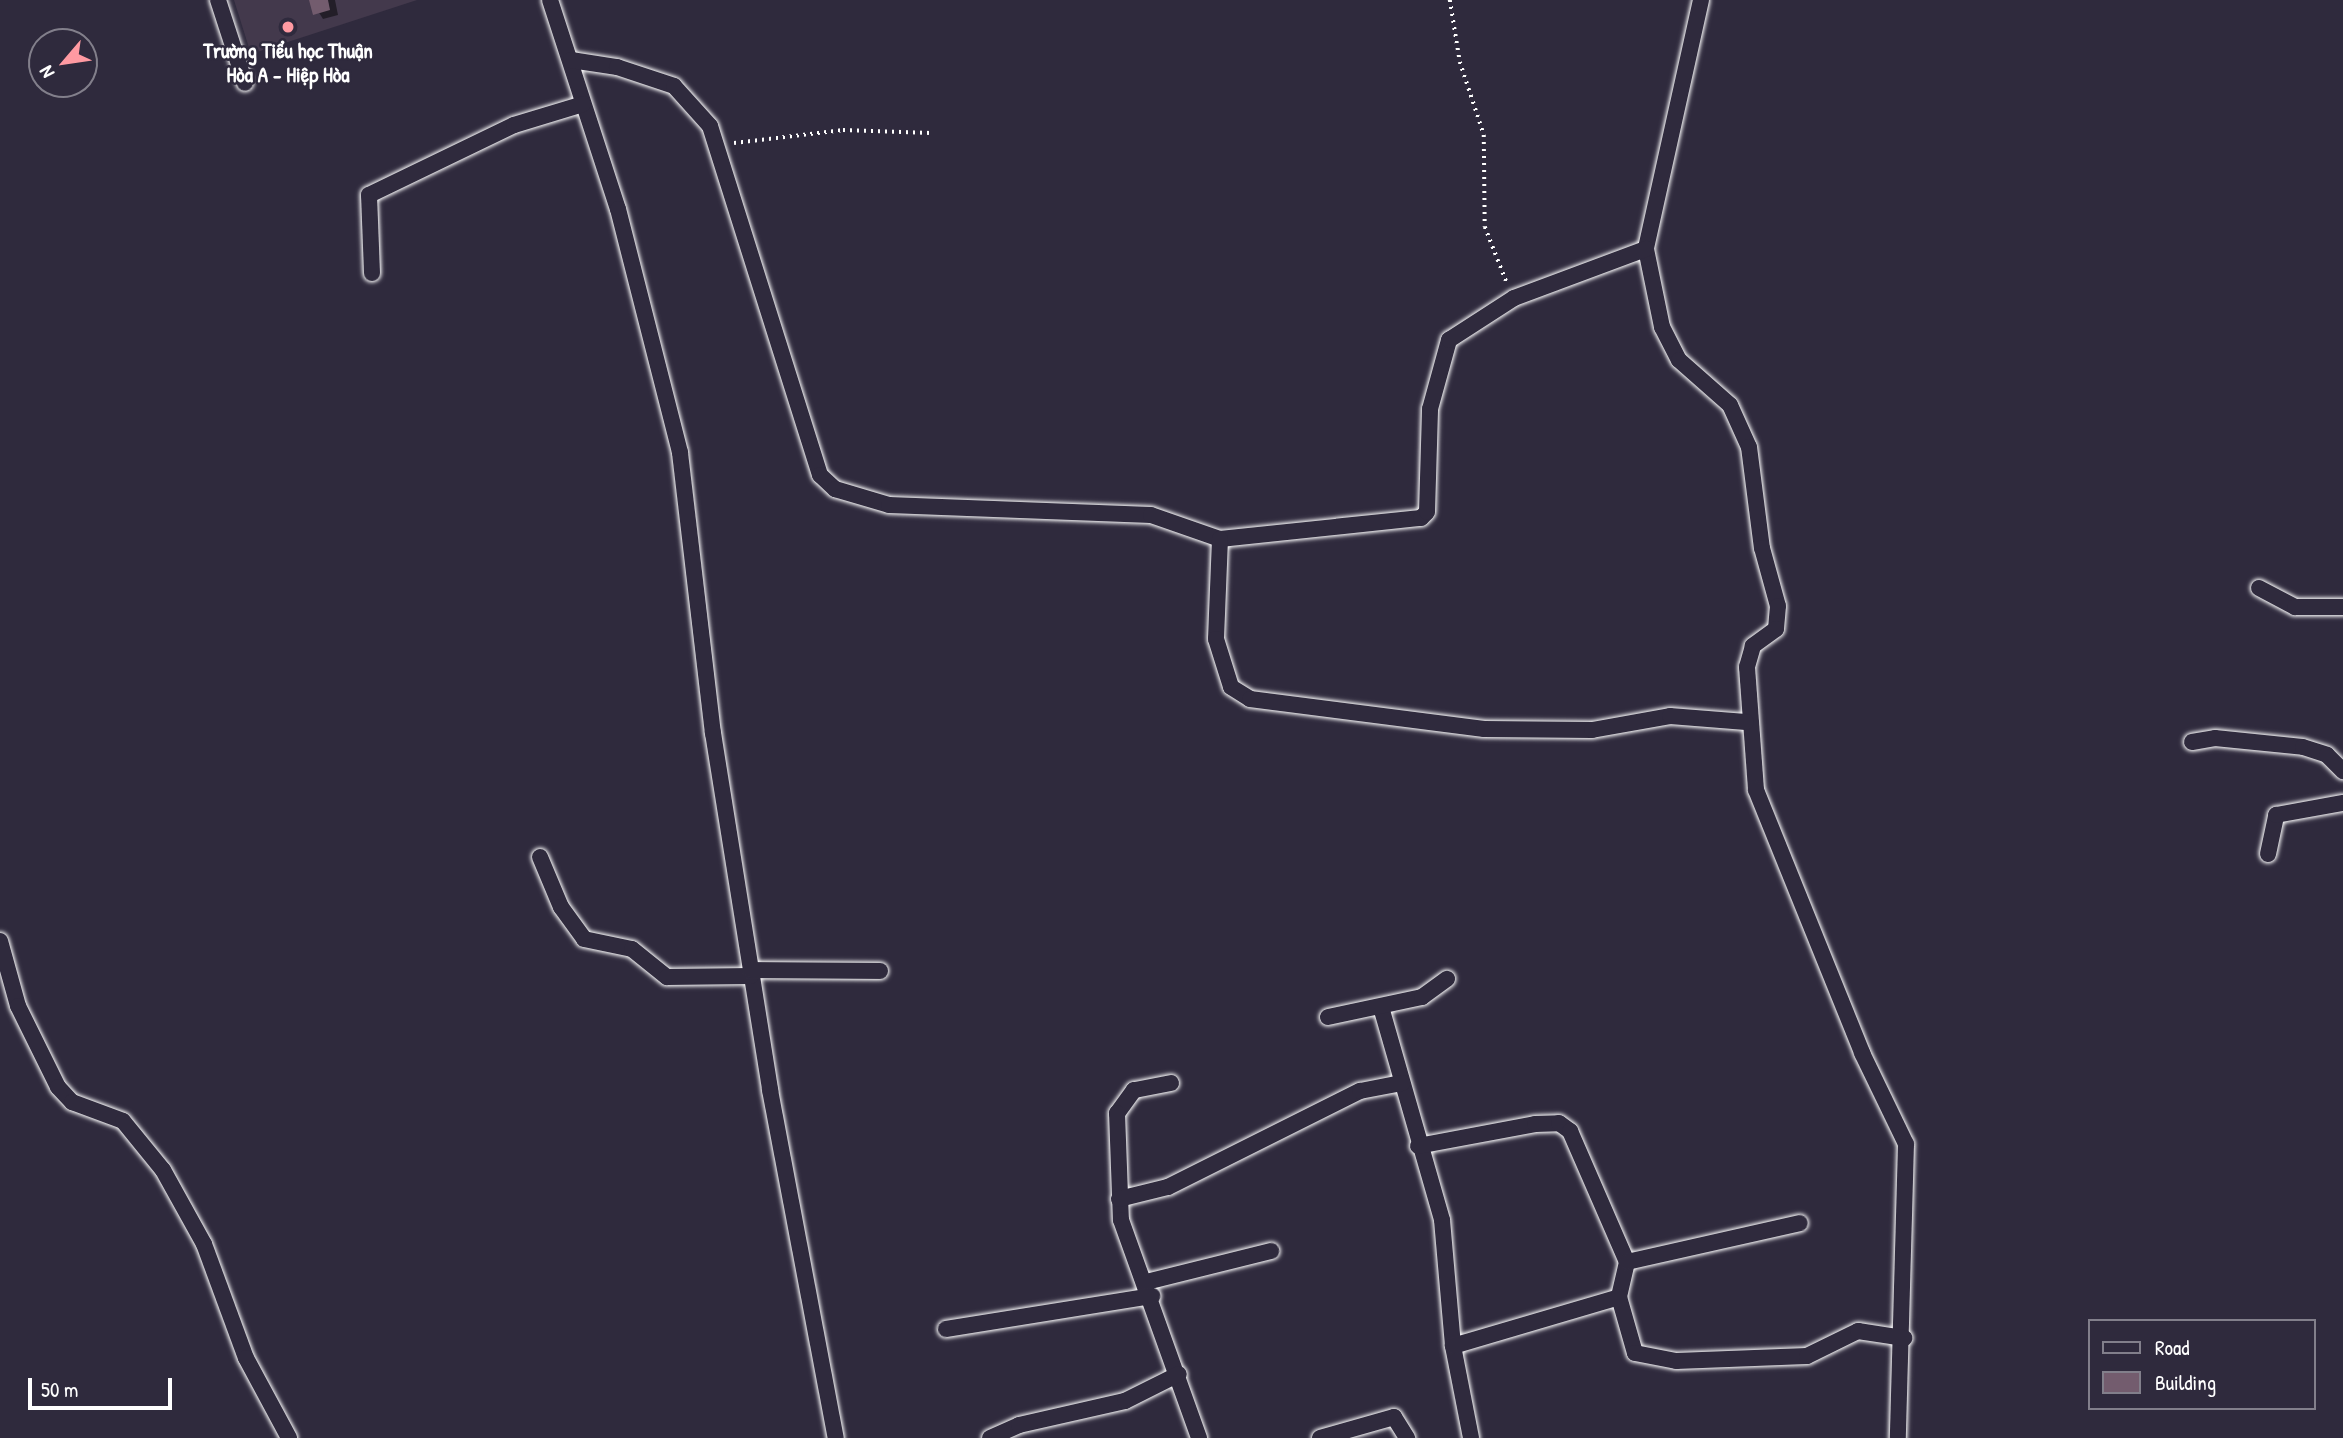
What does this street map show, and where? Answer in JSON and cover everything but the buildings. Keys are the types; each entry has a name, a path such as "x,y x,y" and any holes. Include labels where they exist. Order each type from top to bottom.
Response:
{"street":[{"path":"218,0 245,83"},
{"path":"550,0 618,209 680,453 713,733 751,973 836,1438"},
{"path":"1701,0 1646,249 1662,327 1696,379 1730,405 1749,447 1762,548 1778,606 1776,629 1753,646 1746,722 1756,790 1772,839 1906,1144 1904,1338 1898,1438"},
{"path":"571,60 617,66 686,93 718,146 825,483 856,498 921,510 1163,516 1220,539 1421,517 1427,512 1430,409 1442,355 1472,321 1514,298 1646,249"},
{"path":"372,272 369,195 514,125 583,104"},
{"path":"1220,539 1216,639 1231,687 1250,699 1484,729 1592,730 1670,716 1746,722"},
{"path":"2259,588 2295,607 2343,607"},
{"path":"2192,742 2216,738 2303,747 2327,755 2343,771"},
{"path":"2269,854 2276,816 2343,803"},
{"path":"540,857 561,907 584,939 632,949 667,977 880,971"},
{"path":"0,941 18,1006 58,1087 72,1102 123,1121 163,1170 204,1244 246,1358 289,1438"},
{"path":"1328,1017 1422,997 1447,979"},
{"path":"1381,1007 1449,1261 1453,1346 1471,1438"},
{"path":"1171,1083 1134,1090 1117,1113 1119,1199 1121,1220 1149,1289 1199,1438"},
{"path":"1119,1199 1168,1187 1360,1091 1402,1083"},
{"path":"1418,1146 1559,1123 1570,1131 1627,1262 1619,1297 1635,1353 1652,1360 1807,1356 1874,1329 1904,1338"},
{"path":"1627,1262 1800,1223"},
{"path":"946,1329 1149,1289 1271,1251"},
{"path":"1453,1346 1619,1297"},
{"path":"990,1438 1018,1425 1125,1401 1179,1374"},
{"path":"1320,1438 1394,1416 1407,1438"}],"path":[{"path":"1450,0 1460,62 1484,135 1485,228 1514,298"},
{"path":"718,146 843,130 931,133"}],"shaded area":[{"name":"Trường Tiểu học Thuận Hòa A - Hiệp Hòa","path":"234,0 417,0 251,54"}],"place":[{"name":"Trường Tiểu học Thuận Hòa A - Hiệp Hòa","path":"288,27"}]}
